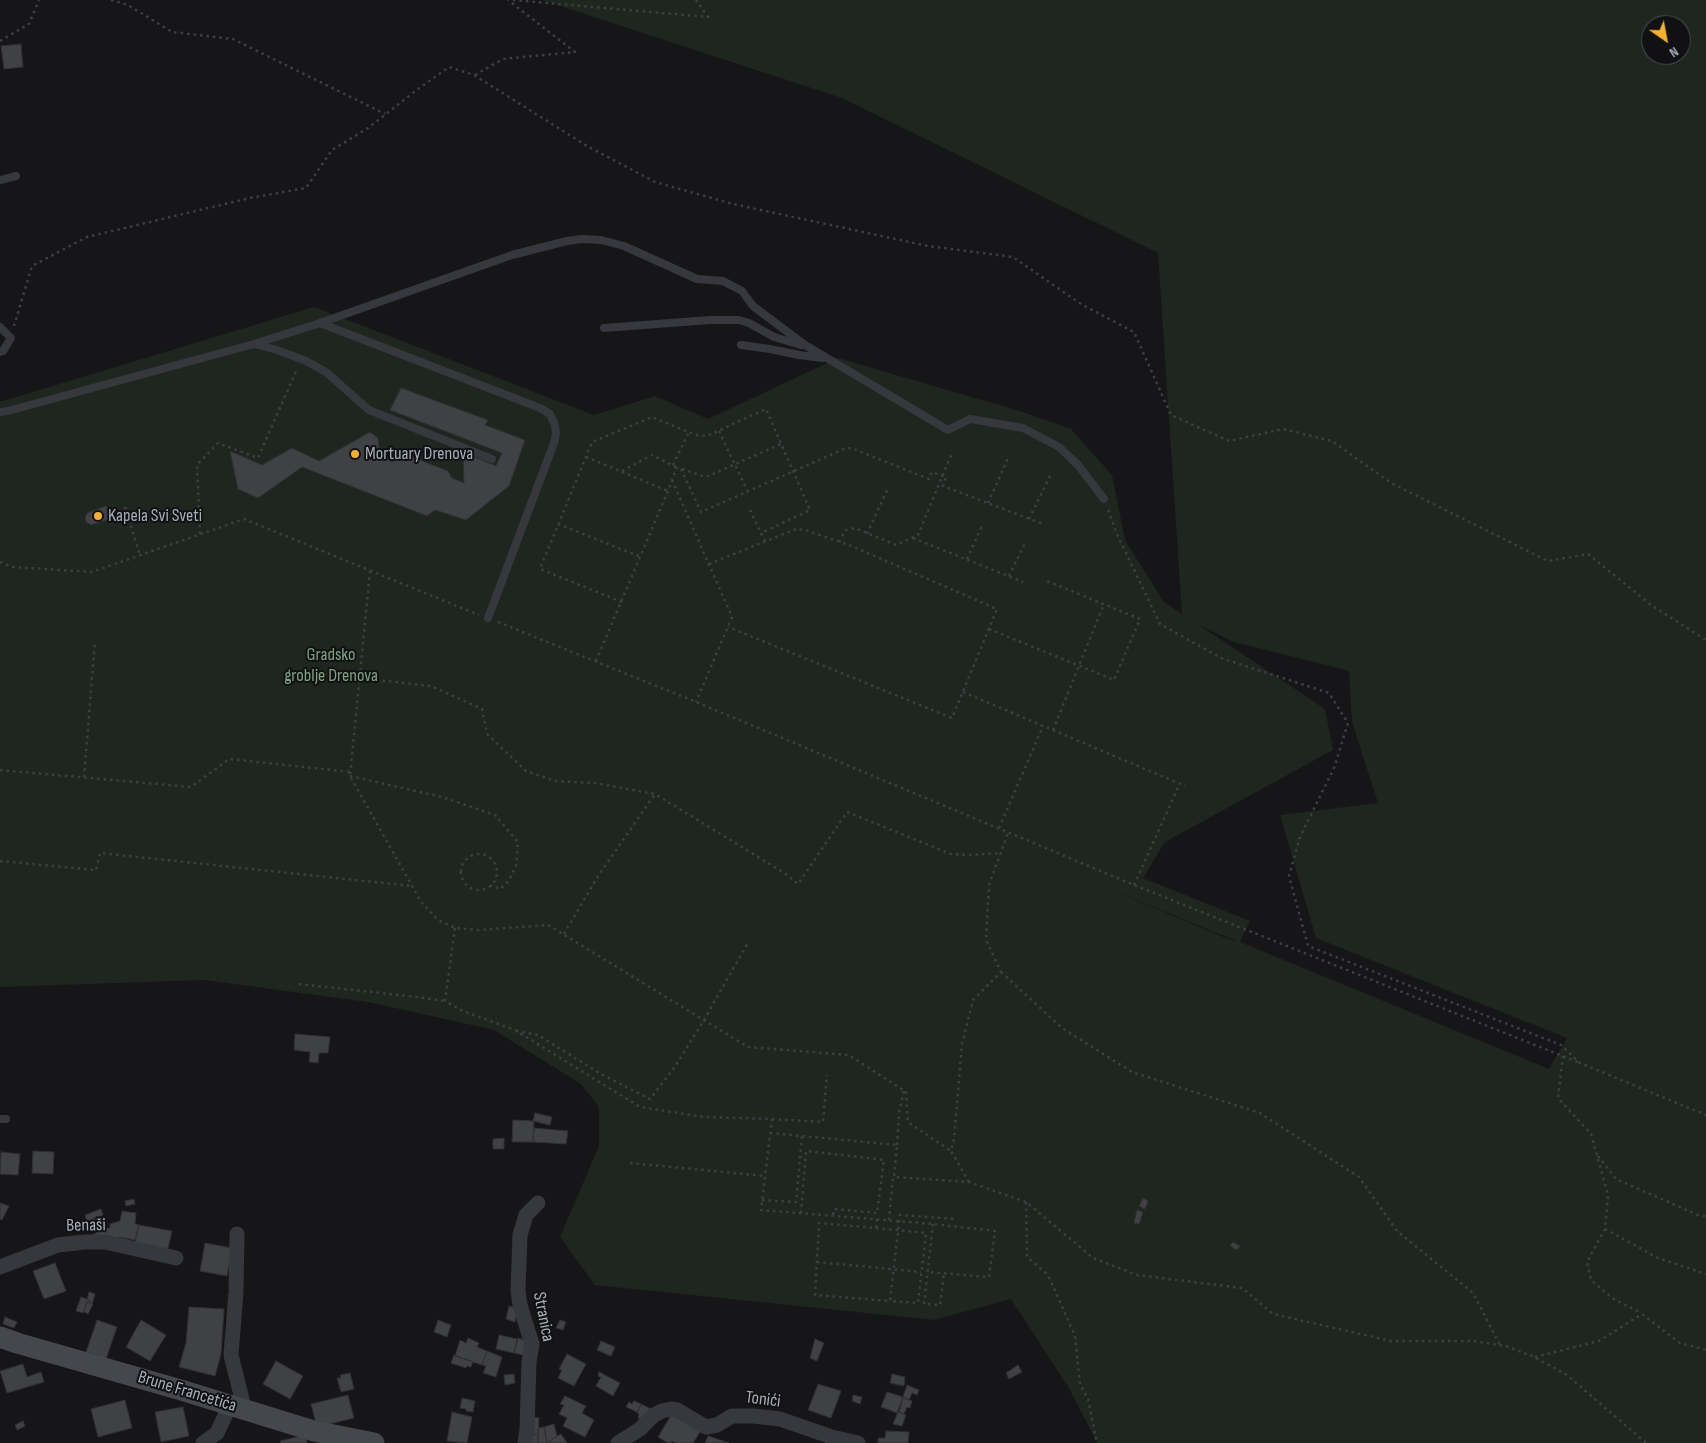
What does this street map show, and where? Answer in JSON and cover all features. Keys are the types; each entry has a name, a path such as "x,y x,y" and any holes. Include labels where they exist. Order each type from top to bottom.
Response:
{"street":[{"name":"Stranica","path":"525,1443 529,1362 532,1344 520,1305 518,1291 520,1235 526,1215 538,1202"},
{"path":"203,1443 218,1438 235,1407 242,1399 231,1355 236,1292 237,1234"},
{"name":"Benaši","path":"0,1267 58,1245 85,1242 105,1242 176,1258"},
{"name":"Brune Francetića","path":"0,1337 235,1407 317,1437 374,1443"},
{"name":"Tonići","path":"618,1443 640,1429 662,1410 671,1409 677,1410 706,1427 717,1425 732,1416 753,1416 780,1419 832,1437 858,1443"}],"lane":[{"path":"0,180 16,176"},
{"path":"0,412 8,412 254,344 320,323 512,254 582,239 601,240 624,246 697,279 723,281 742,290 753,306 805,346 948,430 970,419 1023,428 1059,447 1078,466 1104,499"},
{"path":"604,328 739,320 749,323 774,337 805,346"},
{"path":"320,323 540,408 550,414 555,425 554,443 488,618"},
{"path":"0,327 11,338 3,351 0,352"},
{"path":"254,344 302,359 326,372 369,410 492,459"},
{"path":"741,345 799,356 827,358"}],"path":[{"path":"0,40 29,24 39,0"},
{"path":"110,0 128,6 172,32 233,39 385,114"},
{"path":"474,75 503,59 576,52 508,0"},
{"path":"513,0 708,17 696,0"},
{"path":"11,338 32,266 87,238 250,198 306,188 332,150 368,128 449,67 474,75 587,146 655,182 733,204 928,246 1013,258 1081,304 1134,332 1171,414 1229,441 1283,429 1332,441 1391,483 1548,561 1588,554 1651,605 1706,640"},
{"path":"200,534 197,465 218,443 258,458 302,359"},
{"path":"622,602 540,569 592,442 652,417 689,432 707,436 766,409 810,510 761,533"},
{"path":"719,431 748,492"},
{"path":"596,661 668,491 675,466 689,432"},
{"path":"622,471 652,455 681,469 706,477 782,444"},
{"path":"681,469 701,512 844,449 851,448 929,479 932,472 946,478 943,486 1043,524"},
{"path":"839,542 846,530 855,528 896,545 918,535 952,453"},
{"path":"988,503 1008,456"},
{"path":"586,457 668,491"},
{"path":"1030,519 1051,474"},
{"path":"672,480 732,618 696,702"},
{"path":"868,534 888,488"},
{"path":"1104,499 1116,532 1160,624 1222,658 1329,693 1348,723 1334,768 1300,837 1289,876 1308,946 1561,1045 1580,1063"},
{"path":"125,507 140,555"},
{"path":"750,510 765,541"},
{"path":"0,562 13,567 92,572 244,519 696,702 1134,885 1706,1115"},
{"path":"558,524 641,557"},
{"path":"967,560 982,526"},
{"path":"709,564 796,529 804,530 839,542 997,609 952,718 728,627"},
{"path":"912,538 1023,582"},
{"path":"1009,577 1025,543"},
{"path":"370,570 350,774 421,902 438,920 455,928 478,930 548,925 748,1047 849,1055 906,1092 908,1122 952,1151 969,1182"},
{"path":"989,629 1114,680 1140,619 1047,581"},
{"path":"1054,730 1104,604"},
{"path":"84,777 95,640"},
{"path":"305,672 431,686 482,709 486,734 526,771 556,781 595,783 655,794 786,874 798,884 847,812 951,854 1000,853"},
{"path":"963,692 1185,786"},
{"path":"999,828 1043,726"},
{"path":"0,770 191,787 229,759 350,774 442,797 495,815 518,842 516,866 508,882 500,889 491,885"},
{"path":"1134,885 1180,784"},
{"path":"564,934 598,876 655,794"},
{"path":"1008,833 989,885 986,940 1001,972 1062,1028 1132,1072 1260,1113 1359,1177 1397,1231 1473,1293 1501,1346"},
{"path":"0,861 96,870 100,853 412,886"},
{"path":"479,854 490,858 497,868 497,875 491,885 475,890 466,884 461,874 467,859 479,854"},
{"path":"445,1001 455,928"},
{"path":"299,984 418,996 445,1001 462,1011 515,1030 538,1035 601,1074 650,1099 674,1068 704,1020 748,941"},
{"path":"952,1151 962,1044 973,1000 1001,972"},
{"path":"515,1030 640,1107 704,1117 823,1122 826,1075"},
{"path":"1563,1056 1558,1098 1591,1134 1608,1195 1605,1229 1587,1262 1591,1280 1612,1298 1642,1314 1680,1343 1706,1350"},
{"path":"889,1220 899,1113 904,1090"},
{"path":"772,1119 761,1210 995,1231 989,1278 928,1272"},
{"path":"770,1133 897,1145"},
{"path":"762,1200 796,1202 802,1136"},
{"path":"801,1213 806,1152 884,1160 877,1212 834,1209 834,1216"},
{"path":"1597,1154 1616,1179 1698,1215 1706,1216"},
{"path":"630,1163 765,1176"},
{"path":"894,1176 969,1182 1026,1202 1093,1258 1137,1276 1242,1288 1273,1314 1391,1341 1474,1341 1501,1346 1534,1357 1566,1375 1646,1443"},
{"path":"1026,1202 1027,1256 1048,1275 1075,1336 1080,1384 1088,1399 1097,1443"},
{"path":"890,1301 900,1215 956,1219"},
{"path":"876,1228 877,1219"},
{"path":"819,1224 898,1230 926,1233 918,1303 815,1295 819,1224"},
{"path":"933,1224 924,1304 940,1305 944,1274"},
{"path":"1605,1229 1658,1258 1706,1274"},
{"path":"817,1262 922,1272"},
{"path":"1534,1357 1599,1341 1642,1314"}],"green space":[{"name":"Gradsko groblje Drenova","path":"542,0 1706,0 1706,1443 1097,1443 1070,1390 1011,1299 934,1320 595,1285 560,1237 599,1146 599,1107 581,1084 494,1030 368,1002 204,980 0,987 0,402 314,307 594,415 655,396 708,419 838,358 1023,412 1071,429 1112,475 1125,540 1164,602 1182,614 1158,253 842,98","holes":["1196,623 1233,642 1349,671 1352,722 1378,803 1280,815 1316,938 1567,1038 1549,1069 1240,942 1250,921 1143,878 1165,842 1333,750 1325,709","1088,880 1236,941 1233,941"]}],"building":[{"path":"21,44 23,67 4,69 1,46"},
{"name":"Mortuary Drenova","path":"401,388 488,420 485,425 525,440 509,486 466,520 435,510 427,516 302,467 258,498 238,489 230,451 262,465 292,448 319,461 370,432 378,438 380,455 392,462 407,455 448,471 452,478 464,483 463,452 496,466 502,453 390,410"},
{"name":"Kapela Svi Sveti","path":"106,506 110,519 91,525 86,522 87,513"},
{"path":"295,1034 330,1037 328,1053 319,1053 318,1063 309,1062 310,1052 294,1050"},
{"path":"535,1113 552,1117 550,1125 533,1121"},
{"path":"513,1120 534,1121 533,1142 512,1142"},
{"path":"534,1128 568,1131 566,1144 533,1142"},
{"path":"504,1138 504,1149 493,1149 493,1139"},
{"path":"33,1151 54,1152 53,1174 32,1173"},
{"path":"1,1152 20,1154 18,1175 0,1174"},
{"path":"1143,1198 1148,1201 1145,1209 1139,1206"},
{"path":"134,1199 135,1204 126,1206 125,1201"},
{"path":"0,1203 9,1206 2,1220 0,1219"},
{"path":"101,1209 103,1215 87,1222 85,1215"},
{"path":"1137,1210 1143,1212 1139,1224 1134,1223"},
{"path":"122,1211 136,1213 135,1224 139,1225 135,1240 119,1237 118,1240 92,1235 101,1230 101,1228 110,1228 110,1224 120,1221"},
{"path":"102,1216 104,1221 97,1224 95,1219"},
{"path":"95,1218 97,1223 89,1228 86,1222"},
{"path":"139,1225 172,1231 167,1253 134,1247"},
{"path":"1233,1242 1240,1246 1237,1250 1230,1246"},
{"path":"205,1243 232,1248 227,1276 200,1271"},
{"path":"55,1263 66,1291 44,1299 33,1271"},
{"path":"89,1292 95,1294 92,1304 87,1299"},
{"path":"81,1297 90,1300 87,1302 83,1313 76,1311"},
{"path":"87,1302 93,1304 88,1314 84,1312"},
{"path":"509,1306 518,1309 515,1322 506,1319"},
{"path":"189,1307 224,1309 221,1354 215,1376 179,1367 186,1343"},
{"path":"5,1317 17,1322 14,1328 3,1324"},
{"path":"97,1320 117,1327 106,1359 86,1352"},
{"path":"141,1320 166,1335 150,1361 126,1347"},
{"path":"438,1320 451,1325 447,1337 434,1332"},
{"path":"560,1320 566,1322 563,1330 556,1328"},
{"path":"499,1335 517,1339 514,1353 496,1349"},
{"path":"468,1338 479,1343 477,1347 487,1351 482,1365 455,1356 460,1340 466,1343"},
{"path":"518,1338 528,1341 523,1355 514,1353"},
{"path":"815,1339 824,1343 817,1361 810,1358"},
{"path":"601,1341 615,1347 611,1356 597,1350"},
{"path":"487,1351 502,1357 496,1377 483,1373 486,1366 482,1365"},
{"path":"567,1354 586,1364 574,1386 558,1378 562,1370 559,1369"},
{"path":"454,1355 473,1362 471,1367 467,1366 466,1368 451,1363"},
{"path":"276,1361 303,1376 290,1399 263,1384"},
{"path":"23,1364 27,1377 41,1372 44,1382 7,1393 0,1371"},
{"path":"1018,1365 1022,1372 1009,1379 1006,1373"},
{"path":"599,1372 620,1383 613,1396 596,1386 601,1377 598,1376"},
{"path":"350,1373 354,1389 341,1392 337,1378 341,1378 340,1375"},
{"path":"514,1374 515,1383 505,1385 504,1375"},
{"path":"892,1374 905,1377 904,1386 890,1383"},
{"path":"818,1384 841,1391 831,1418 808,1410"},
{"path":"907,1385 919,1390 917,1395 912,1393 909,1400 903,1397"},
{"path":"887,1392 903,1397 897,1413 881,1407"},
{"path":"348,1395 354,1418 317,1427 311,1404"},
{"path":"853,1395 862,1397 860,1404 852,1401"},
{"path":"565,1396 586,1406 582,1413 594,1420 585,1437 563,1426 567,1418 559,1414 564,1405 560,1404"},
{"path":"462,1398 475,1401 473,1412 460,1408"},
{"path":"903,1398 912,1401 910,1408 907,1407 904,1414 899,1412"},
{"path":"125,1400 132,1428 98,1437 91,1409"},
{"path":"634,1401 641,1404 637,1412 626,1407 629,1402 632,1404"},
{"path":"641,1404 651,1409 645,1420 638,1418 639,1414 637,1413"},
{"path":"183,1407 189,1436 161,1442 155,1412"},
{"path":"452,1412 472,1417 467,1443 447,1441"},
{"path":"673,1412 702,1429 693,1443 676,1443 672,1441 668,1443 658,1437"},
{"path":"898,1412 906,1415 902,1426 893,1424"},
{"path":"533,1417 539,1418 538,1435 532,1434"},
{"path":"23,1421 25,1426 17,1430 15,1425"},
{"path":"554,1424 557,1436 547,1443 544,1427"},
{"path":"544,1427 547,1443 538,1443 538,1428"},
{"path":"886,1431 909,1432 908,1443 878,1443 878,1438 885,1438"},
{"path":"532,1434 538,1435 538,1443 531,1443"},
{"path":"561,1434 567,1443 547,1443 557,1436"},
{"path":"305,1435 307,1443 281,1443 280,1441"},
{"path":"708,1436 729,1443 705,1443"}],"place":[{"name":"Mortuary Drenova","path":"355,454"},
{"name":"Kapela Svi Sveti","path":"98,516"}]}
